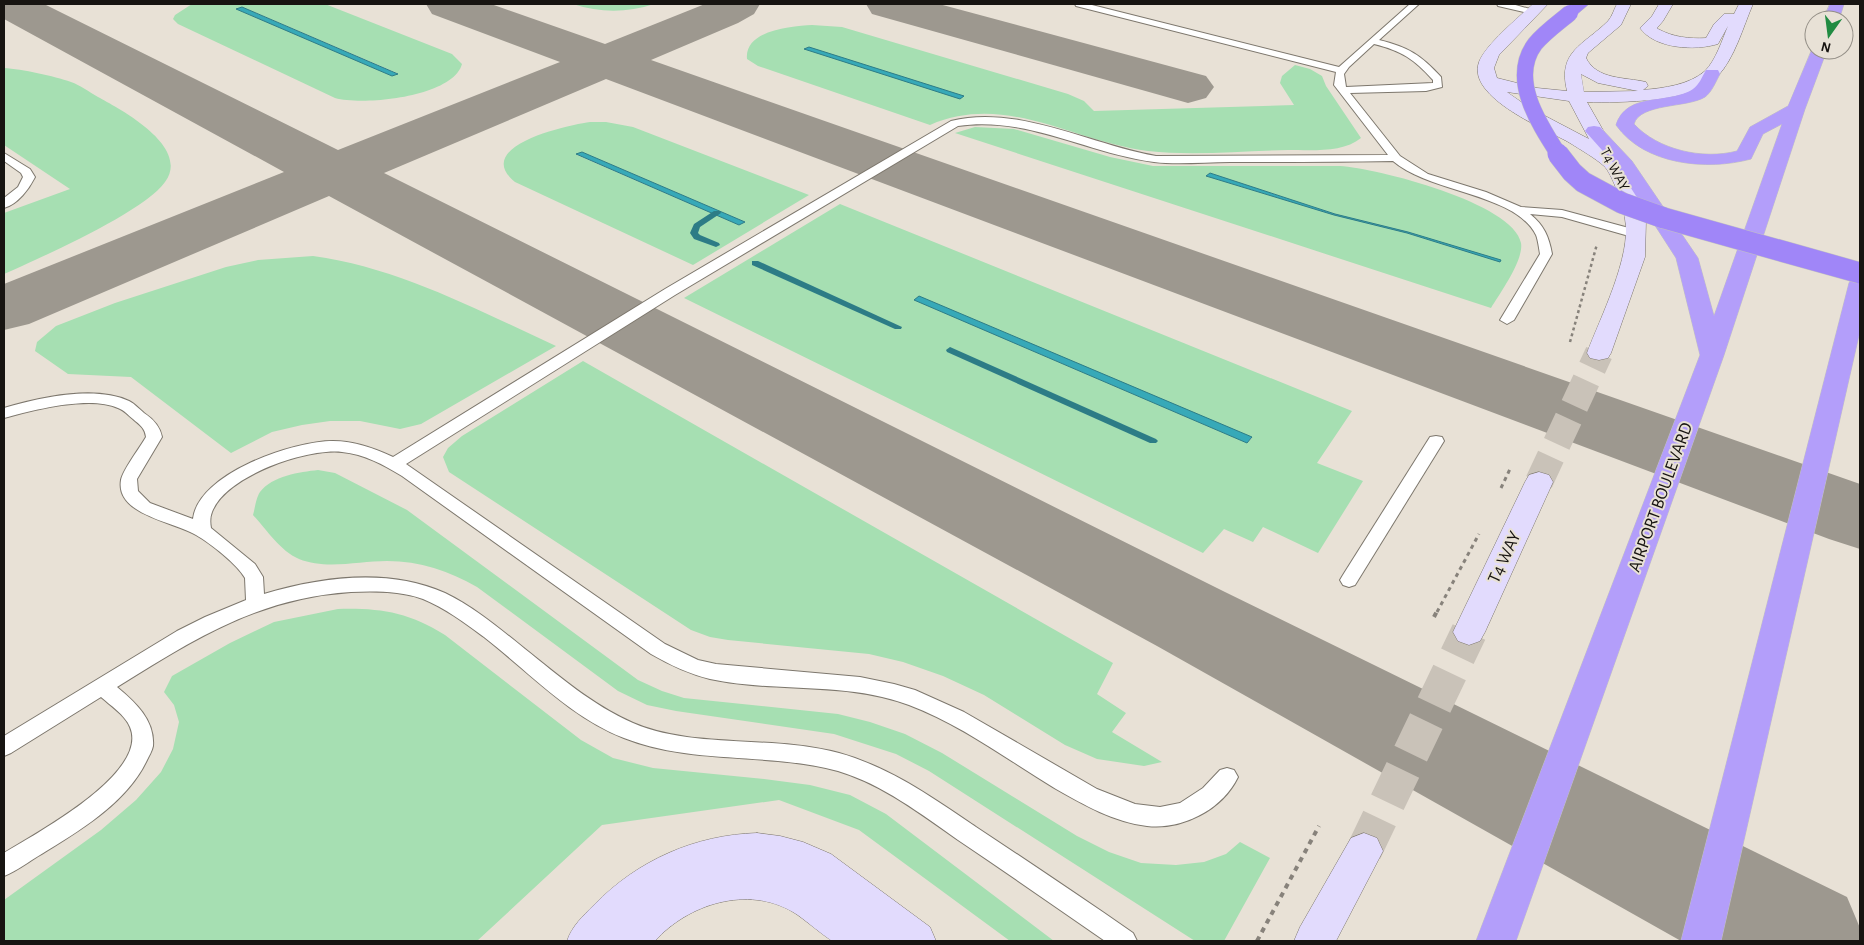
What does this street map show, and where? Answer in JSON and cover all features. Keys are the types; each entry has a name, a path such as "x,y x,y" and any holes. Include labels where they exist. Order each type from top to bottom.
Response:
{"highway":[{"path":"1576,9 1542,36 1534,45 1525,65 1524,84 1532,107 1563,161 1573,173 1603,195 1632,208 1860,273"},
{"name":"AIRPORT BOULEVARD","path":"1496,941 1712,355 1796,109 1815,60"},
{"path":"1712,74 1699,93 1684,99 1628,113 1625,125 1637,138 1662,150 1697,158 1726,160 1744,155 1756,131 1796,109"},
{"path":"1594,131 1625,165 1688,258 1712,355"},
{"path":"1701,941 1859,295"}],"main road":[{"name":"T4 WAY","path":"1599,353 1634,257 1636,234 1633,205 1617,172 1578,105 1572,82 1572,71 1581,52 1616,22 1624,4"},
{"path":"1599,36 1639,19 1662,4"},
{"path":"1666,4 1658,18 1648,26 1650,31 1668,39 1703,43 1712,40 1719,27 1744,4"},
{"path":"1490,81 1511,88 1598,98 1638,97 1696,84 1712,74 1744,4"},
{"path":"1537,7 1492,52 1486,70 1490,81 1510,102 1527,114 1591,149 1617,172"},
{"path":"1578,58 1580,65 1588,72 1615,82 1645,87 1696,84"},
{"name":"T4 WAY","path":"1469,632 1539,482"},
{"path":"587,941 628,899 652,881 685,863 739,850 770,851 804,860 831,876 916,941"},
{"path":"1314,941 1364,851"},
{"path":"629,941 651,917 693,890 715,883 736,880 778,886 798,893 816,904 864,941"}],"lane":[{"path":"1079,4 1341,70"},
{"path":"1415,4 1341,70 1338,79 1343,90 1404,166 1428,178 1494,199 1517,211 1536,226 1546,244 1546,254 1507,320"},
{"path":"1501,4 1537,7"},
{"path":"1343,90 1426,88 1438,85 1438,78 1416,56 1402,48 1373,41"},
{"path":"393,464 670,292 955,123 970,119 1000,119 1124,154 1156,159 1396,158"},
{"path":"4,156 26,171 29,177 23,189 4,204"},
{"path":"1517,211 1534,210 1558,213 1636,234"},
{"path":"4,414 34,405 100,399 119,402 127,406 150,425 154,437 129,479 128,486 130,492 148,509 202,530 249,568 254,577 256,602"},
{"path":"1349,580 1436,441"},
{"path":"202,530 201,517 206,507 217,494 244,474 279,456 297,450 334,446 372,454 393,464 658,649 679,661 703,669 725,673 856,685 894,692 927,704 1085,794 1127,812 1148,816 1182,814 1199,806 1212,795 1227,777"},
{"path":"4,747 193,630 256,602 320,587 384,584 416,589 444,600 469,616 583,706 630,732 664,741 699,746 784,752 822,758 855,767 884,779 1125,941"},
{"path":"4,865 107,796 130,774 140,759 142,728 132,714 102,686"}],"path":[{"path":"1499,492 1510,468"},
{"path":"1434,617 1480,532"},
{"path":"1257,941 1319,826"}],"green space":[{"path":"192,4 325,4 452,54 462,64 455,75 442,84 426,91 406,96 366,101 335,98 178,24 173,19 175,15","holes":["242,7 397,73 392,76 236,9"]},
{"path":"573,4 654,4 614,11 593,9"},
{"path":"812,25 842,27 1068,94 1084,101 1094,111 1294,105 1280,83 1282,76 1295,65 1310,69 1322,76 1326,86 1361,138 1354,143 1326,150 1182,153 1148,151 1120,146 1040,122 1013,116 986,114 958,116 930,125 758,66 747,59 748,49 761,36 782,29"},
{"path":"4,68 38,73 71,82 137,120 162,143 169,156 171,169 165,182 154,194 136,207 90,233 4,274 4,213 70,189 4,145"},
{"path":"590,122 606,122 633,127 809,195 693,265 515,182 505,169 505,158 514,148 528,140 545,133","holes":["582,152 745,222 739,225 577,155"]},
{"path":"975,127 1014,129 1110,157 1153,166 1340,166 1358,168 1441,190 1495,214 1513,228 1521,243 1521,250 1515,267 1491,308 955,133","holes":["1210,173 1335,214 1408,232 1500,262 1407,233 1334,215 1206,176"]},
{"path":"840,204 1352,411 1317,463 1363,481 1318,553 1263,527 1253,542 1224,529 1203,553 684,298","holes":["914,300 1252,438 1247,443"]},
{"path":"313,256 377,270 407,280 438,292 556,346 421,424 400,429 360,421 330,421 302,425 272,432 231,453 131,377 68,374 35,351 37,342 56,326 115,303 226,267 258,260"},
{"path":"583,361 1113,663 1097,694 1126,713 1112,732 1162,762 1144,766 1097,759 1065,745 984,695 943,676 903,662 869,654 728,640 710,637 691,630 449,472 443,457 448,448 462,436"},
{"path":"318,470 335,473 407,510 638,680 662,691 684,698 838,714 905,734 942,753 1077,836 1109,852 1141,863 1176,865 1204,862 1226,854 1240,842 1270,858 1224,941 1195,941 929,771 896,754 834,734 647,705 618,691 477,587 456,576 434,568 399,561 320,564 299,559 286,551 253,515 260,492 272,482 295,474"},
{"path":"338,609 367,609 393,613 406,616 432,627 581,740 613,758 653,768 810,785 850,795 886,814 1054,941 1010,941 859,830 779,800 602,825 477,941 4,941 4,900 101,830 136,800 161,772 173,749 179,722 174,705 164,692 172,676 230,643 274,622"}],"water":[{"path":"242,7 398,74 392,76 236,9"},
{"path":"809,47 964,96 960,99 804,49"},
{"path":"582,152 745,222 739,225 576,154"},
{"path":"1210,173 1335,214 1408,232 1501,260 1500,262 1407,233 1334,215 1206,176"},
{"path":"919,296 1252,437 1247,443 914,300"}],"waterway":[{"path":"716,245 697,237 694,233 697,226 717,213"},
{"path":"755,263 898,327"},
{"path":"950,350 1153,441"}],"taxiway":[{"path":"9,4 334,173"},
{"path":"448,4 605,61"},
{"path":"605,61 722,13 738,4"},
{"path":"888,4 1188,87"},
{"path":"334,173 605,61"},
{"path":"605,61 1860,517"},
{"path":"4,309 334,173"},
{"path":"334,173 1191,619 1803,941"}],"tunnel":[{"path":"1539,482 1599,353"},
{"path":"1364,851 1469,632"}]}
